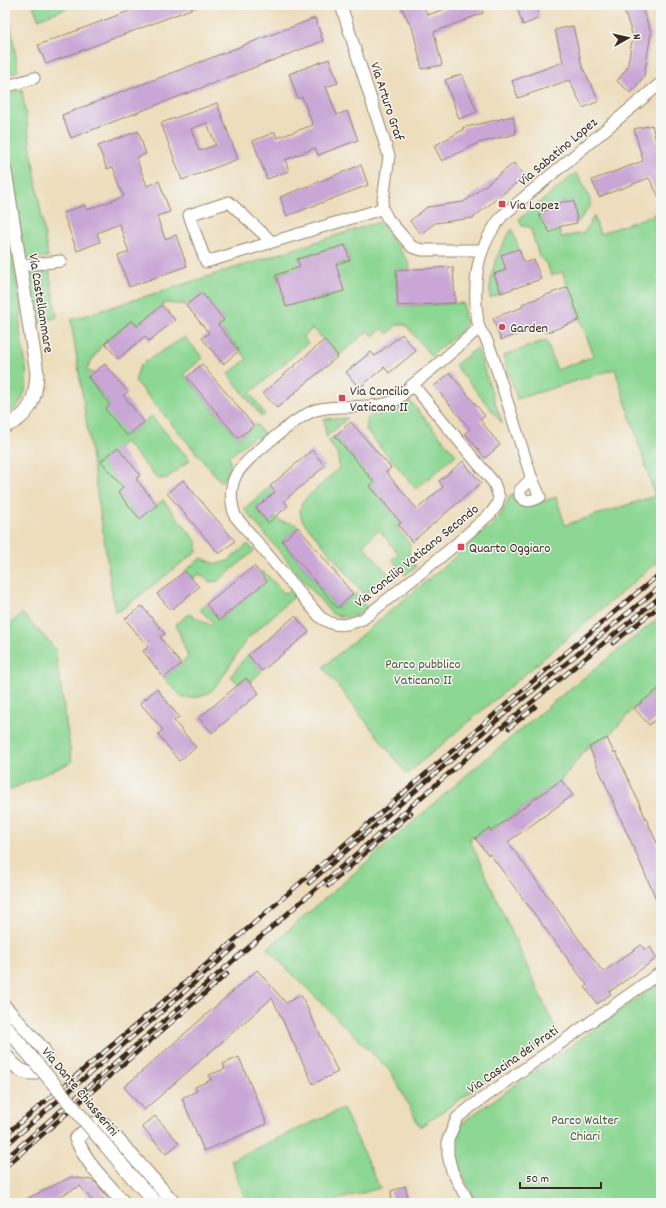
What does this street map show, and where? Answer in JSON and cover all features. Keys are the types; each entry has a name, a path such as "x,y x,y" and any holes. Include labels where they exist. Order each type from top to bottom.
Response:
{"street":[{"name":"Via Arturo Graf","path":"341,5 389,156 382,208"},
{"path":"5,87 34,78"},
{"name":"Via Sabatino Lopez","path":"530,474 492,354 485,337 479,328 476,306 476,283 477,266 482,250 494,227 502,216 661,83"},
{"name":"Via Castellammare","path":"5,171 37,373 36,390 33,402 26,413 14,423 5,426"},
{"path":"272,242 229,202 189,215 206,262 272,242 382,208 388,219 412,247 416,249 482,250"},
{"path":"19,266 61,261"},
{"name":"Via Concilio Vaticano Secondo","path":"413,385 494,483 499,497 497,505 491,513 448,550 363,619 351,624 339,625 328,623 320,617 235,516 231,504 231,491 236,476 241,467 257,452 299,419 313,411 327,408 381,404 394,401 479,328"},
{"name":"Via Cascina dei Prati","path":"469,1203 452,1171 448,1155 448,1140 457,1118 661,972"},
{"path":"5,1006 43,1049 47,1057 34,1073 26,1073 17,1068 5,1055"},
{"name":"Via Dante Chiasserini","path":"5,1026 133,1178 156,1203"},
{"path":"124,1203 94,1169 76,1139 92,1124 103,1123 174,1203"},
{"name":"Via Dante Chiasserini","path":"133,1178 144,1203"}],"green space":[{"path":"5,5 8,5 18,71 5,76"},
{"path":"33,5 72,5 73,6 38,19"},
{"path":"22,89 48,257 24,258 5,127 5,95"},
{"name":"Parco pubblico Vaticano II","path":"576,173 587,192 591,205 577,223 573,201 562,202 540,214 559,228 561,237 584,233 594,216 600,234 661,212 661,559 407,774 323,667 454,558 499,518 510,496 517,495 525,507 556,497 565,525 655,496 615,369 517,399 503,356 546,340 557,370 594,356 562,272 551,276 548,266 539,256 530,227 522,226 519,219"},
{"path":"5,208 21,312 20,328 26,364 26,381 21,402 5,417"},
{"path":"379,222 409,262 410,270 396,270 398,306 463,303 466,323 461,331 431,356 406,325 396,325 388,334 382,329 373,336 368,331 338,356 313,328 303,337 308,343 250,393 265,414 262,417 228,374 247,359 218,325 224,320 202,293 187,305 166,303 162,305 137,326 132,320 101,346 86,370 94,373 88,378 110,405 127,436 151,416 190,460 167,478 158,479 125,442 101,461 123,488 118,493 139,519 163,500 197,542 197,551 121,610 115,612 71,320","holes":["345,245 350,260 326,267 344,291 310,301 306,287 299,303 286,307 276,275 289,270 292,279 302,276 298,259"]},
{"path":"512,229 519,249 502,255 506,270 494,274 501,293 490,298 491,279 495,262"},
{"path":"49,269 57,317 34,325 26,271"},
{"path":"185,337 203,358 184,374 238,438 256,424 266,437 260,442 254,437 229,457 231,466 222,483 135,381 140,365"},
{"path":"477,348 502,423 455,365"},
{"path":"410,401 456,455 416,489 366,430 368,417 396,411"},
{"path":"348,418 326,437 324,419"},
{"path":"335,436 374,482 370,486 391,511 403,521 396,527 410,544 409,556 416,567 405,575 392,559 398,553 379,530 363,545 389,575 365,595 302,520 300,511 302,502 339,468 338,454 328,441"},
{"path":"270,486 275,492 256,508 268,523 276,517 280,521 295,524 298,527 282,541 337,608 355,593 368,609 350,617 331,613 244,509"},
{"path":"248,544 254,551 218,581 210,582 199,574 192,579 185,571 201,558 216,564 228,561"},
{"path":"263,571 284,593 290,591 295,596 246,640 218,684 210,692 200,697 183,698 164,678 188,657 176,624 189,614 210,625 213,622 200,610 206,604 219,620 266,581 260,573"},
{"path":"22,613 55,648 72,762 5,792 5,629"},
{"path":"661,616 661,687 634,708 607,738 588,747 561,780 491,831 489,828 475,838 469,838 557,1032 420,1127 391,1072 267,949 469,773 551,704"},
{"path":"248,655 262,671 250,682 246,678 238,684 231,676"},
{"name":"Parco Walter Chiari","path":"661,982 661,1203 477,1203 456,1162 455,1137 461,1124"},
{"path":"343,1108 380,1188 326,1203 246,1203 231,1160"}],"building":[{"path":"145,5 199,6 46,64 38,45"},
{"path":"400,5 422,5 428,15 456,5 480,5 483,13 434,32 442,65 422,69 413,30"},
{"path":"516,5 536,5 540,18 523,25"},
{"path":"622,5 641,5 651,33 644,76 631,93 617,81 627,68 633,36"},
{"path":"315,18 323,41 71,138 62,115"},
{"path":"573,26 582,66 599,101 583,108 569,80 518,98 512,81 563,62 555,30"},
{"path":"329,59 338,83 326,87 337,115 347,111 358,140 318,155 315,148 285,160 289,171 267,179 253,141 275,132 277,138 313,125 302,97 298,99 289,74"},
{"path":"462,74 477,112 459,119 445,80"},
{"path":"217,103 238,159 182,180 161,123","holes":["207,123 216,145 199,151 191,129"]},
{"path":"513,116 516,134 478,143 442,161 434,146 463,130 462,128"},
{"path":"652,125 661,162 661,201 649,178 599,197 592,180 643,161 634,129"},
{"path":"138,131 146,154 136,158 147,186 159,181 170,212 157,216 165,239 176,235 187,266 129,287 118,256 129,252 119,224 97,233 100,242 77,251 63,213 85,205 87,210 124,196 113,167 107,169 98,146"},
{"path":"514,163 525,176 473,218 435,223 421,234 410,221 427,207 464,202"},
{"path":"361,165 368,185 287,216 280,197"},
{"path":"574,201 577,223 562,226 550,233 539,215 562,202"},
{"path":"345,245 350,260 336,264 344,291 286,307 276,275 300,267 297,259"},
{"path":"519,249 524,263 534,260 541,279 501,293 494,274 506,270 501,255"},
{"path":"453,267 455,303 398,306 396,270"},
{"path":"568,287 580,320 545,333 542,325 501,340 493,318 523,307 522,304"},
{"path":"202,293 224,320 218,325 239,351 223,364 202,338 209,333 186,305"},
{"path":"162,305 175,320 149,341 145,336 118,359 105,343 132,320 137,326"},
{"path":"402,334 416,351 389,373 384,367 359,388 346,372 371,352 375,356"},
{"path":"324,340 338,356 277,408 263,393"},
{"path":"105,364 128,392 123,395 144,422 127,436 105,409 110,405 88,377"},
{"path":"202,364 254,426 238,438 187,377"},
{"path":"450,373 485,416 480,420 500,445 485,458 465,433 470,429 434,386"},
{"path":"351,422 391,468 386,472 417,509 443,487 439,481 463,461 481,483 412,542 398,525 401,523 370,486 374,482 335,436"},
{"path":"118,447 140,475 136,479 157,505 140,519 118,493 123,488 101,461"},
{"path":"312,450 325,466 284,501 288,506 268,523 256,508 275,492 270,486"},
{"path":"183,480 235,541 219,554 167,493"},
{"path":"298,527 353,594 337,608 282,541"},
{"path":"254,566 267,581 219,620 206,604"},
{"path":"185,571 199,587 171,610 157,594"},
{"path":"142,606 165,634 160,637 181,664 164,678 143,651 148,647 125,619"},
{"path":"295,616 309,632 262,671 248,655"},
{"path":"246,678 259,693 212,733 199,718"},
{"path":"661,687 661,715 649,725 634,708"},
{"path":"157,689 179,717 174,721 196,747 179,761 158,734 163,730 140,703"},
{"path":"607,738 614,753 616,752 661,852 661,910 589,747"},
{"path":"561,780 573,795 508,842 603,972 641,945 645,950 650,947 657,958 609,992 611,994 597,1004 585,987 587,985 490,854 488,855 475,838 489,828 491,831"},
{"path":"257,970 286,1003 301,995 338,1072 313,1084 272,998 144,1110 124,1087"},
{"path":"239,1057 267,1124 204,1151 182,1098 197,1091 195,1087 211,1080 209,1075 225,1069 223,1064"},
{"path":"155,1116 179,1143 166,1154 142,1127"},
{"path":"71,1177 91,1180 96,1183 112,1203 94,1203 80,1186 46,1203 18,1203"},
{"path":"405,1186 409,1203 392,1203 391,1191"}],"railway":[{"path":"5,1135 170,996 578,642 661,573"},
{"path":"309,883 510,709 661,586"},
{"path":"5,1159 516,715 661,596"},
{"path":"613,643 661,605"},
{"path":"509,728 535,707"},
{"path":"328,886 411,813"},
{"path":"5,1146 235,947"},
{"path":"5,1167 227,974"}],"place":[{"name":"Via Lopez","path":"502,204"},
{"name":"Garden","path":"502,327"},
{"name":"Via Concilio Vaticano II","path":"342,398"},
{"name":"Quarto Oggiaro","path":"461,547"}]}
